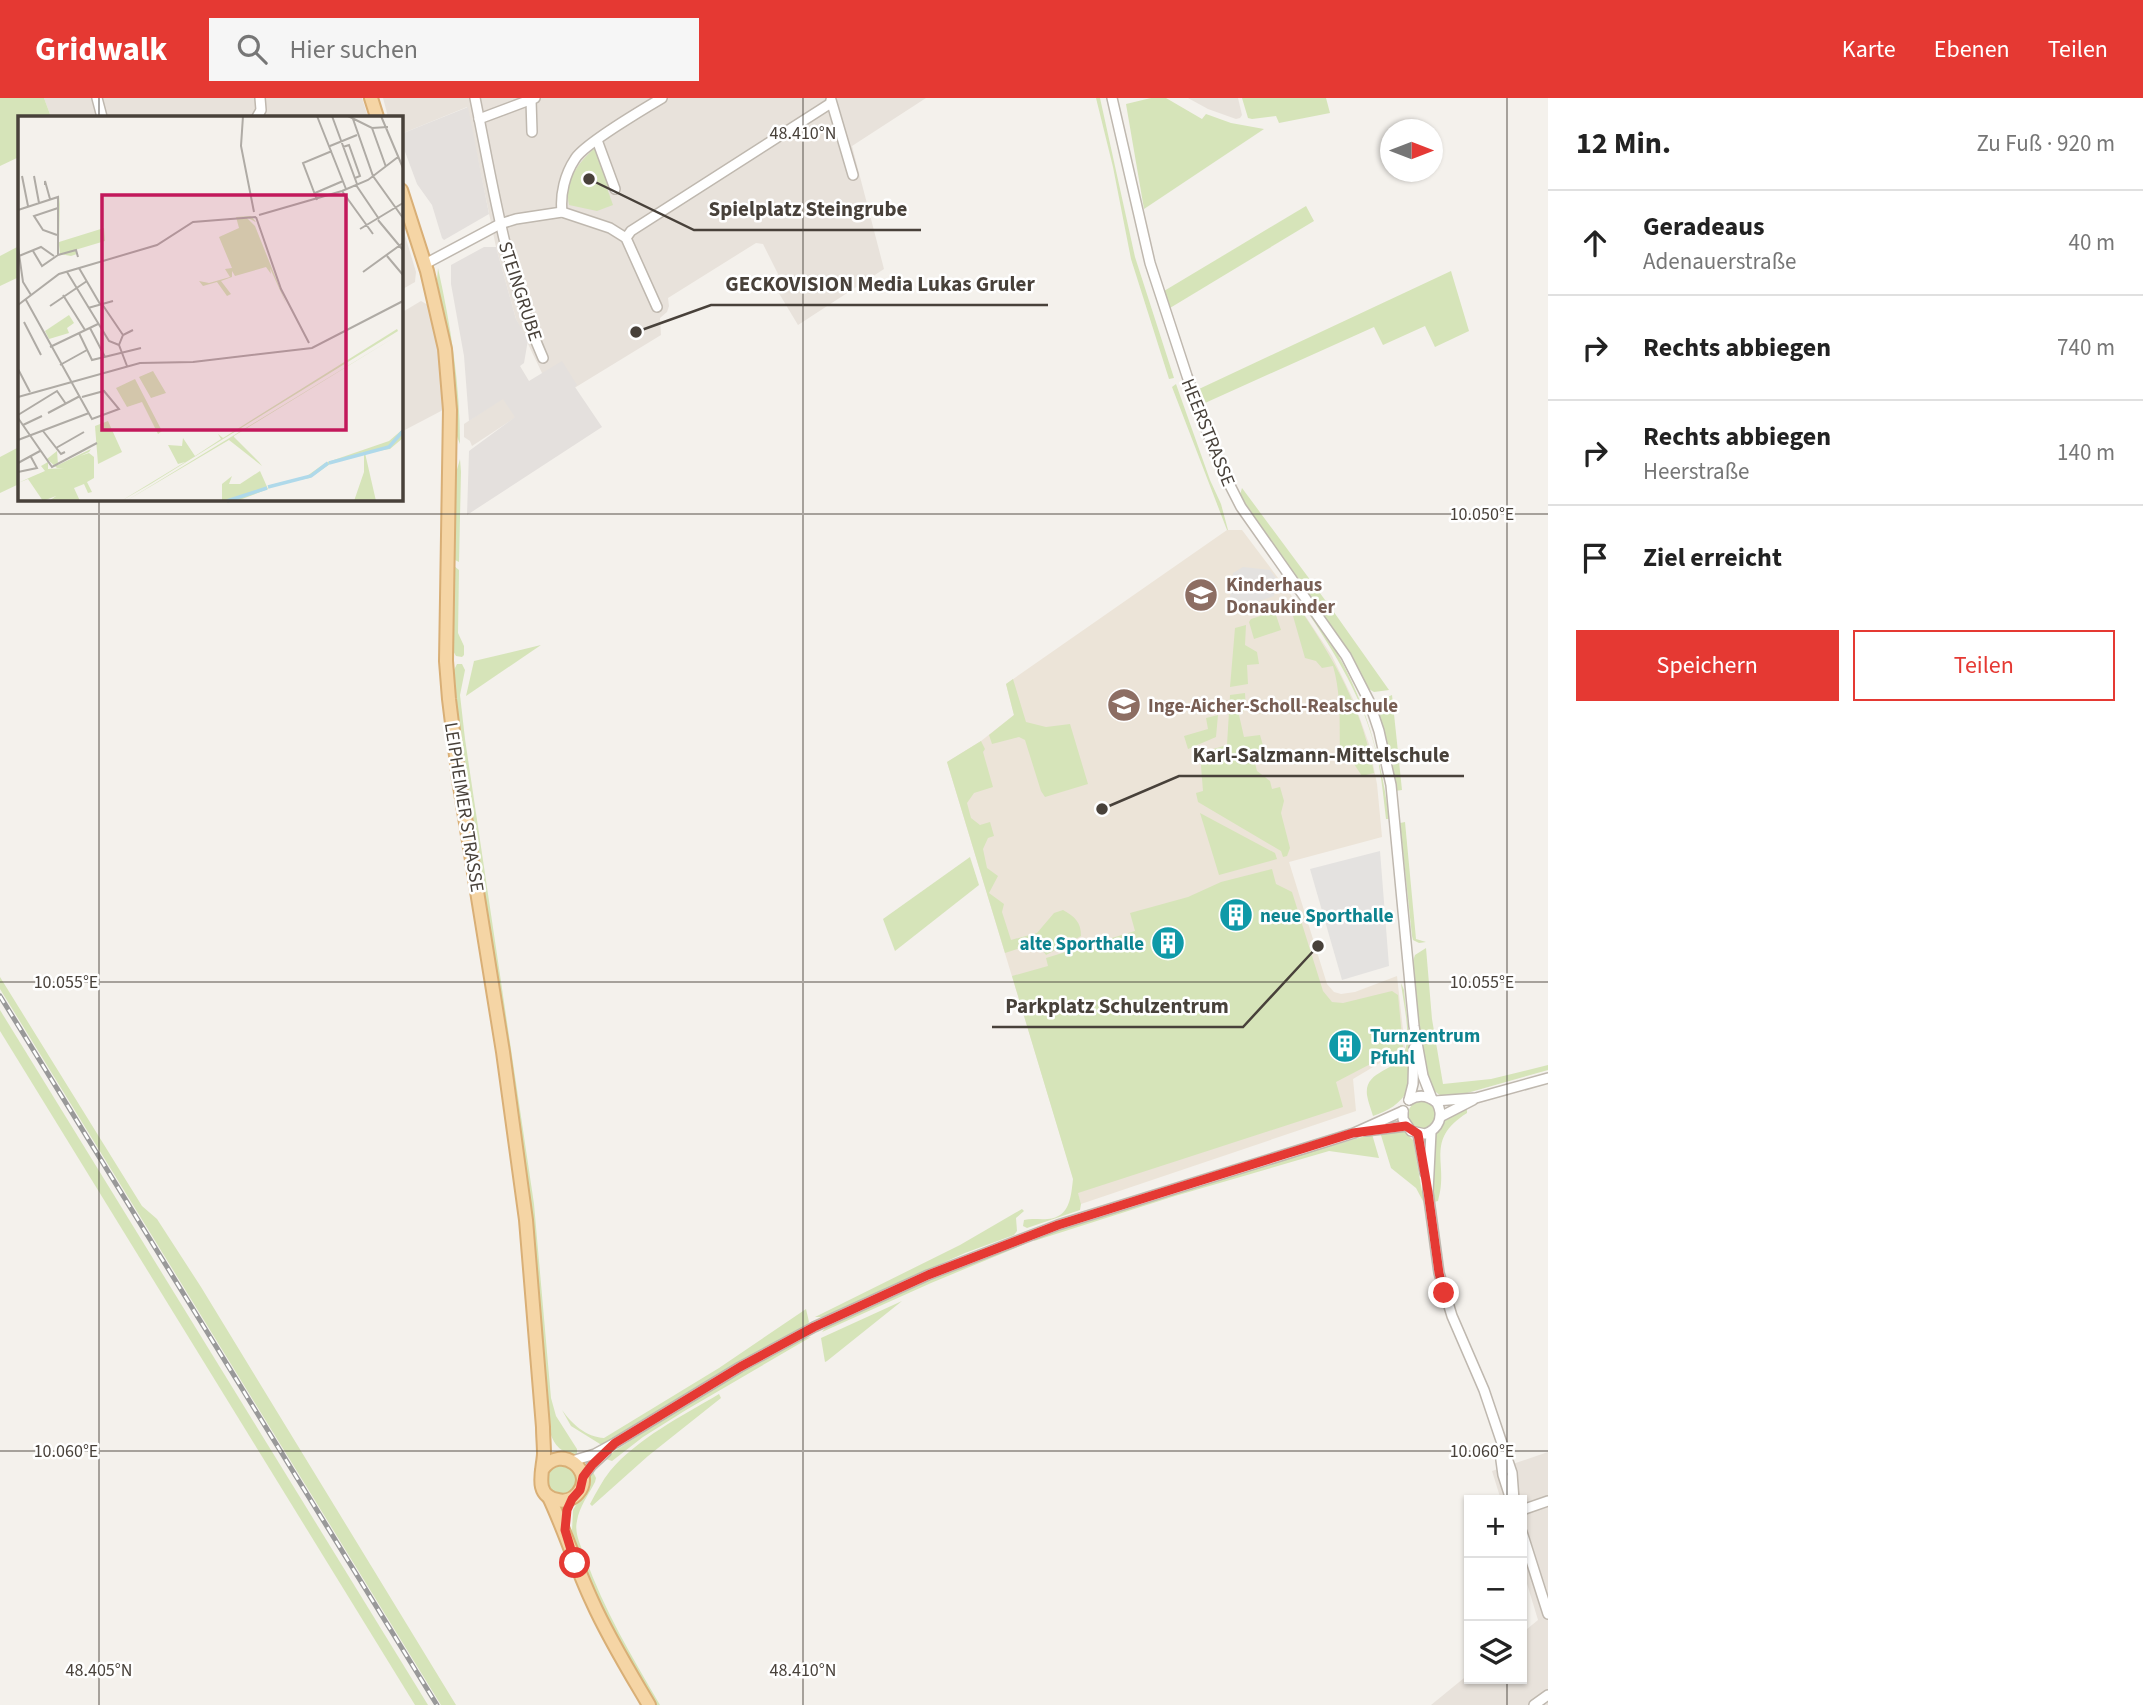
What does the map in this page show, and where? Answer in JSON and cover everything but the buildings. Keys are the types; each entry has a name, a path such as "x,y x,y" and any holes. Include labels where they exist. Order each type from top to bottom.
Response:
{"main road":[{"path":"371,98 377,116"},
{"name":"LEIPHEIMER STRASSE","path":"402,193 425,264 446,349 450,474 446,661 449,699 526,1220 543,1427 542,1470"},
{"name":"LEIPHEIMER STRASSE","path":"543,1427 553,1449 567,1460"},
{"path":"565,1530 567,1510 580,1490 583,1477 579,1468 567,1460 550,1462 542,1470 541,1484 565,1530 575,1563 592,1602 649,1705"},
{"path":"549,1497 560,1501 572,1499"}],"street":[{"path":"97,98 102,116"},
{"path":"258,116 261,110 260,98"},
{"name":"STEINGRUBE","path":"475,98 500,225 528,323 544,358"},
{"path":"562,212 564,182 576,157 597,140 662,98"},
{"name":"HEERSTRASSE","path":"1112,98 1150,263 1218,461 1241,508 1346,656 1379,731 1391,785 1414,1026 1423,1076 1433,1100"},
{"path":"479,119 533,99 532,132"},
{"path":"626,238 631,231 831,101 853,175"},
{"path":"597,140 615,189"},
{"path":"425,264 500,225 525,217 562,212 610,228 626,238 657,307"},
{"name":"HEERSTRASSE","path":"1403,1111 1413,1084 1414,1026"},
{"path":"1440,1117 1476,1098 1548,1078"},
{"path":"1409,1100 1419,1096 1433,1100 1476,1098"},
{"path":"567,1460 595,1454 793,1338 928,1275 1058,1225 1353,1133 1403,1111 1406,1126 1418,1134 1431,1132 1436,1128 1440,1117 1440,1109 1433,1100"},
{"path":"1353,1133 1406,1126"},
{"path":"1428,1192 1431,1132"},
{"path":"1418,1134 1444,1293 1484,1390 1512,1473 1513,1495"},
{"path":"583,1477 615,1443"},
{"path":"1527,1508 1548,1501"},
{"path":"1527,1548 1548,1614"},
{"path":"1534,1705 1548,1695"}],"shaded area":[{"path":"44,98 362,98 368,116 97,114 51,116"},
{"path":"383,98 926,98 852,146 884,269 798,325 774,285 780,278 763,244 756,243 668,298 667,312 660,318 661,335 558,398 542,373 516,319 496,247 467,107 402,134 402,116 388,116"},
{"path":"1188,98 1238,98 1242,115 1236,119"},
{"path":"468,107 489,214 444,240 432,205 417,184 402,144 402,134"},
{"path":"402,225 416,272 415,282 402,289"},
{"path":"484,247 496,247 516,319 528,340 524,363 520,366 529,381 562,361 577,385 575,387 602,427 467,515 469,451 515,417 503,399 469,421 464,356 451,284 451,265"},
{"path":"421,301 428,305 443,381 443,410 402,431 402,312"},
{"path":"503,398 516,417 472,446 464,437 464,424"},
{"path":"1227,530 1242,530 1294,599 1332,656 1353,699 1369,744 1377,784 1382,837 1289,862 1327,984 1334,992 1341,994 1355,992 1397,976 1405,1048 1353,1079 1356,1111 1081,1204 947,762 981,741 1014,715 1006,684"},
{"path":"1243,567 1270,570 1276,578 1274,596 1228,612 1233,573"},
{"path":"1380,851 1389,966 1342,980 1310,869"},
{"path":"1548,1452 1548,1705 1431,1705 1464,1678 1464,1684 1527,1684 1527,1629 1538,1620 1527,1584 1527,1495 1499,1495 1492,1471"}],"green space":[{"path":"0,98 44,98 51,116 18,116 18,157 0,166"},
{"path":"1096,98 1100,98 1135,257 1174,378 1169,379 1131,259"},
{"path":"1151,98 1166,98 1202,119 1206,114 1231,123 1264,129 1144,209 1126,104"},
{"path":"1242,98 1326,98 1330,113 1279,123 1276,116 1252,119 1248,118"},
{"path":"595,148 609,184 607,188 613,205 597,211 569,205 568,196 574,173"},
{"path":"1306,206 1314,221 1170,308 1164,291"},
{"path":"18,247 18,277 0,286 0,256"},
{"path":"438,268 454,356 460,444 456,434 451,351 437,280"},
{"path":"1451,271 1469,331 1435,347 1425,326 1383,345 1374,327 1205,403 1199,389"},
{"path":"1176,384 1221,504 1228,530 1172,387"},
{"path":"18,448 18,484 0,493 0,457"},
{"path":"460,459 459,562 454,557 456,473"},
{"path":"1242,488 1389,690 1374,692 1367,688 1354,661 1324,615 1272,545 1240,495"},
{"path":"454,566 459,570 458,633 464,646 462,657 456,656 452,649"},
{"path":"1299,599 1307,606 1338,655 1359,699 1368,723 1381,770 1389,819 1386,819 1376,753 1361,705 1332,651"},
{"path":"1273,612 1281,630 1254,639 1249,622 1251,619"},
{"path":"1302,612 1347,689 1363,728 1374,773 1362,776 1354,764 1340,760 1339,701 1333,666 1322,668 1316,661 1305,658 1293,616"},
{"path":"1246,625 1245,645 1257,652 1259,664 1247,665 1248,684 1230,687 1235,628"},
{"path":"541,645 466,696 474,661"},
{"path":"457,664 462,664 465,670 460,695 465,739 534,1204 551,1398 556,1416 577,1449 577,1454 567,1453 559,1448 550,1432 531,1204 460,740 454,670"},
{"path":"1013,679 1026,722 1046,727 1070,724 1088,784 1045,797 1025,740 1019,737 992,744 989,735 1014,715 1006,684"},
{"path":"1245,693 1246,709 1239,715 1244,737 1260,735 1266,756 1254,759 1257,771 1270,781 1272,789 1280,787 1284,801 1281,813 1290,848 1287,856 1283,857 1281,851 1198,802 1196,793 1203,791 1200,753 1227,745 1230,695"},
{"path":"1392,695 1402,790 1395,791 1375,708 1381,700"},
{"path":"1218,715 1216,737 1188,749 1184,736 1208,729 1206,718"},
{"path":"981,741 993,787 974,793 967,803 971,818 980,825 990,822 994,836 988,838 983,849 987,868 998,876 989,893 1004,904 1002,912 1011,940 1037,933 1054,913 1063,910 1074,918 1080,927 1081,936 1046,955 1036,940 1005,953 947,762"},
{"path":"1200,813 1275,853 1277,859 1219,875"},
{"path":"1405,822 1416,939 1426,942 1419,943 1413,940 1412,936 1400,823"},
{"path":"970,857 979,885 895,951 883,919"},
{"path":"1272,869 1276,884 1292,892 1323,991 1332,1002 1343,1003 1392,991 1398,995 1403,1047 1336,1082 1343,1107 1078,1193 1080,1210 1027,1228 1023,1226 1024,1220 1048,1219 1061,1214 1068,1205 1073,1179 1012,976 1048,966 1046,958 1135,931 1130,913 1188,897 1221,882"},
{"path":"1426,948 1432,1019 1443,1084 1491,1079 1548,1065 1548,1070 1453,1097 1437,1093 1431,1084 1422,1052 1413,961 1415,955"},
{"path":"0,977 142,1206 157,1219 201,1287 456,1705 441,1705 0,989"},
{"path":"1401,983 1410,1042 1410,1082 1405,1095 1397,1103 1373,1116 1367,1098 1367,1087 1375,1076 1400,1059 1406,1046 1407,1028"},
{"path":"0,1010 428,1705 415,1705 0,1031"},
{"path":"1422,1101 1432,1105 1436,1115 1432,1125 1422,1129 1412,1125 1408,1115 1412,1105"},
{"path":"1467,1107 1467,1113 1454,1123 1442,1143 1441,1187 1438,1201 1434,1202 1432,1155 1437,1133 1451,1115"},
{"path":"1380,1132 1405,1132 1413,1140 1424,1203 1416,1188 1391,1168"},
{"path":"1372,1134 1379,1158 1329,1151 1034,1241 1036,1237 1174,1192"},
{"path":"1022,1209 1024,1211 1016,1218 1017,1231 1014,1235 965,1253 823,1317 815,1317 960,1245"},
{"path":"1022,1242 1025,1244 822,1332 828,1325 930,1279"},
{"path":"902,1301 827,1361 825,1362 821,1338"},
{"path":"806,1309 809,1322 806,1326 721,1372 605,1444 600,1444 571,1426 562,1410 580,1429 604,1438 719,1368"},
{"path":"811,1337 686,1410 643,1437 612,1461 606,1459 704,1394 779,1351"},
{"path":"719,1394 721,1398 648,1456 592,1506 590,1504 610,1471 621,1459 661,1428"},
{"path":"561,1465 572,1469 576,1480 572,1491 561,1495 550,1491 546,1480 550,1469"},
{"path":"592,1470 596,1478 578,1516 578,1539 610,1614 660,1705 654,1705 605,1620 574,1543 573,1510 587,1487"}],"railway":[{"path":"0,996 437,1705"}],"place":[{"name":"Spielplatz Steingrube","path":"589,179"},
{"name":"GECKOVISION Media Lukas Gruler","path":"636,332"},
{"name":"Kinderhaus Donaukinder","path":"1201,595"},
{"name":"Inge-Aicher-Scholl-Realschule","path":"1124,705"},
{"name":"Karl-Salzmann-Mittelschule","path":"1102,809"},
{"name":"neue Sporthalle","path":"1236,915"},
{"name":"alte Sporthalle","path":"1168,943"},
{"name":"Parkplatz Schulzentrum","path":"1318,946"},
{"name":"Turnzentrum Pfuhl","path":"1345,1046"}],"route":[{"path":"575,1563 565,1530 567,1510 582,1486 583,1477 615,1443 740,1367 814,1327 977,1255 1173,1187 1353,1133 1406,1126 1418,1134 1444,1293"}]}
